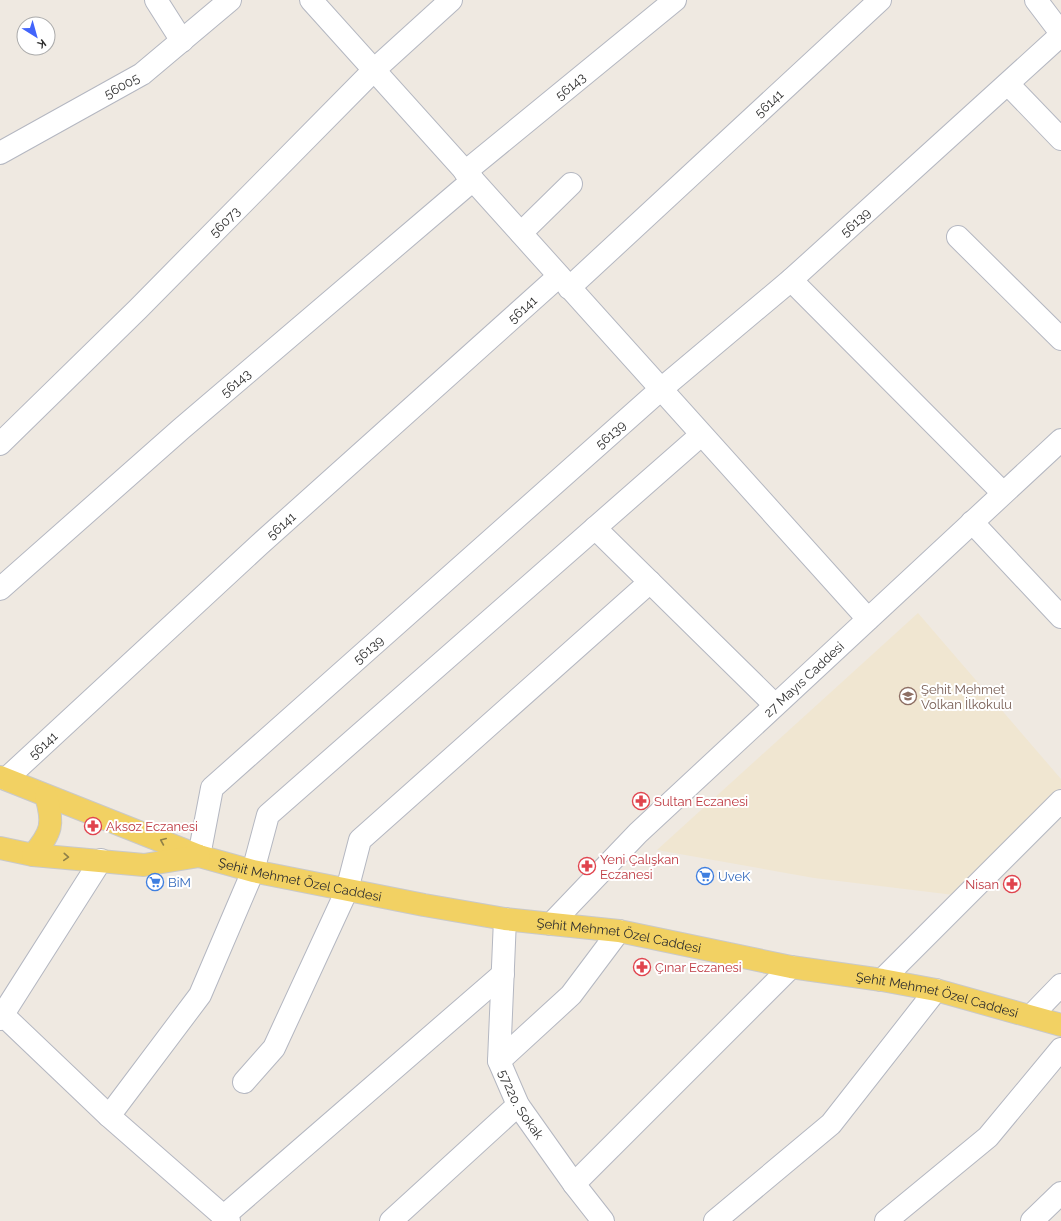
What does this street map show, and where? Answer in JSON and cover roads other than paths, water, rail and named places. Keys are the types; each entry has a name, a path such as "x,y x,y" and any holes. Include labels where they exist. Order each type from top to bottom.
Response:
{"main road":[{"name":"Şehit Mehmet Özel Caddesi","path":"3,778 199,856 253,871 505,919 619,931 791,967 882,980 936,990 1061,1025"},
{"path":"33,855 47,838 52,815 46,796"},
{"path":"0,848 33,855 144,865 199,856"}],"street":[{"path":"156,0 182,41"},
{"name":"56005","path":"0,153 142,74 230,0"},
{"path":"310,0 868,619"},
{"name":"56073","path":"0,444 144,303 374,70 451,0"},
{"name":"56143","path":"0,589 469,176 675,0"},
{"name":"56141","path":"3,778 259,545 564,282 880,0"},
{"path":"1036,0 1061,34"},
{"name":"56139","path":"199,856 212,788 660,390 791,280 1008,84 1061,34"},
{"path":"1008,84 1061,139"},
{"path":"521,234 571,184"},
{"path":"958,237 1061,339"},
{"path":"791,280 1003,493"},
{"path":"109,1116 200,995 253,871 268,815 701,435"},
{"name":"27 Mayıs Caddesi","path":"551,924 638,833 1061,440"},
{"path":"972,522 1061,617"},
{"path":"595,528 775,705"},
{"path":"244,1082 274,1048 347,890 360,840 650,582"},
{"path":"882,980 1061,801"},
{"path":"101,860 1,1017 109,1116 226,1219 503,974"},
{"name":"57220. Sokak","path":"505,919 499,1061 518,1105 574,1184 603,1221"},
{"path":"499,1061 571,995 619,931"},
{"path":"574,1184 791,967"},
{"path":"1031,1016 1061,985"},
{"path":"715,1221 832,1124 936,990"},
{"path":"886,1221 988,1137 1061,1049"},
{"path":"391,1221 518,1105"},
{"path":"1032,1221 1061,1192"}],"place":[{"name":"Şehit Mehmet Volkan İlkokulu","path":"908,696"},
{"name":"Sultan Eczanesi","path":"641,801"},
{"name":"Aksoz Eczanesi","path":"93,826"},
{"name":"Yeni Çalışkan Eczanesi","path":"587,866"},
{"name":"UveK","path":"705,876"},
{"name":"BiM","path":"155,882"},
{"name":"Nisan","path":"1012,884"},
{"name":"Çınar Eczanesi","path":"642,967"}]}
